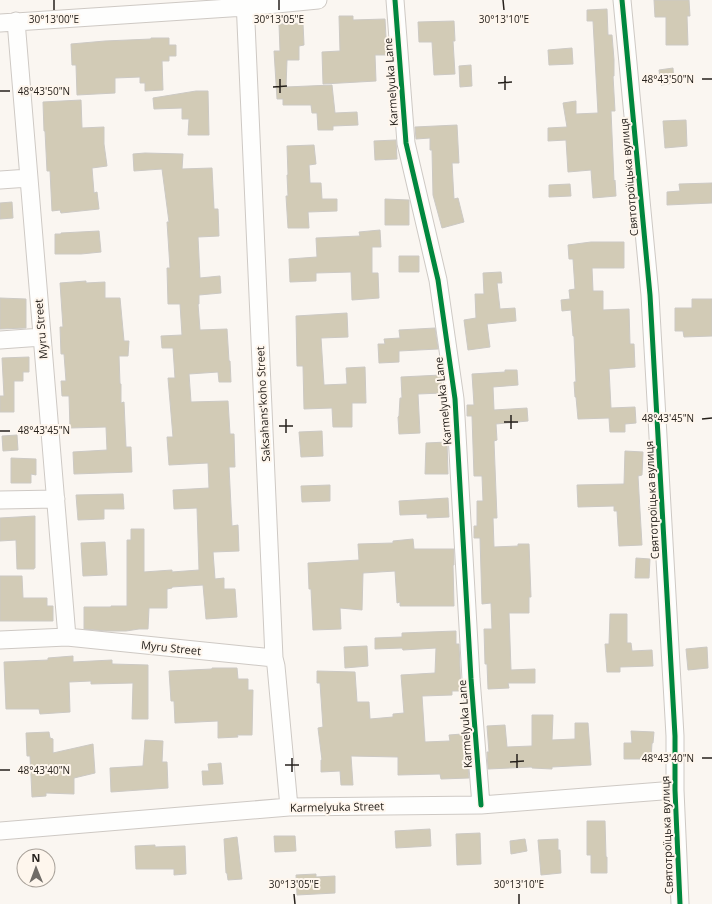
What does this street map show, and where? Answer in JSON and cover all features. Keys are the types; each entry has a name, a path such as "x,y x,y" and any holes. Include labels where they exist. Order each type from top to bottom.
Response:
{"street":[{"path":"8,22 318,0"},
{"name":"Karmelyuka Lane","path":"395,0 406,143 438,280 455,399 471,671 481,804"},
{"name":"Святотроїцька вулиця","path":"622,0 650,294 675,736 675,790 680,904"},
{"name":"Saksahansʹkoho Street","path":"245,4 274,658 289,807"},
{"name":"Myru Street","path":"8,22 29,178 67,637"},
{"path":"0,180 29,178"},
{"path":"0,340 42,337"},
{"path":"0,500 56,498"},
{"name":"Myru Street","path":"0,640 67,637 274,658"},
{"name":"Karmelyuka Street","path":"0,831 289,807 481,804 675,790"}],"building":[{"path":"654,0 689,0 690,16 687,16 688,45 666,45 666,17 655,17"},
{"path":"607,9 608,35 612,35 614,60 613,76 615,111 611,111 616,196 593,198 591,170 568,172 566,140 548,141 548,128 567,127 563,103 576,101 576,114 598,113 593,21 587,21 587,10"},
{"path":"339,16 353,16 353,20 385,19 387,55 375,55 376,81 323,84 322,52 340,51"},
{"path":"454,21 455,41 453,41 455,74 434,75 432,42 419,42 418,22"},
{"path":"303,23 304,45 299,46 299,60 287,60 286,87 332,85 335,113 357,112 358,125 333,126 333,130 318,130 317,113 312,113 311,105 283,105 283,99 277,99 274,51 280,51 279,24"},
{"path":"169,38 169,45 176,45 176,56 169,56 169,61 162,61 163,90 145,91 145,83 140,83 140,77 115,78 115,93 77,95 76,65 72,65 71,44"},
{"path":"572,48 573,64 549,65 548,50"},
{"path":"471,65 472,86 460,87 459,66"},
{"path":"673,68 674,83 661,85 659,70"},
{"path":"196,91 208,91 209,135 188,135 189,119 182,119 182,108 154,109 153,98"},
{"path":"81,100 82,128 104,127 104,144 107,166 92,168 94,193 97,192 99,209 61,213 60,210 52,211 50,171 47,171 43,102"},
{"path":"686,120 687,146 665,148 663,121"},
{"path":"457,125 459,163 452,163 454,199 458,198 464,222 442,228 433,195 432,150 430,150 430,138 416,139 415,127"},
{"path":"396,140 397,159 375,160 374,141"},
{"path":"314,145 316,164 309,165 310,183 321,183 322,199 337,199 337,211 308,212 309,228 288,228 286,196 288,196 287,146"},
{"path":"133,154 183,154 182,169 212,168 214,209 218,209 219,236 198,237 200,278 220,276 221,293 199,295 198,304 200,330 227,329 231,382 219,382 218,372 189,374 191,402 228,401 230,434 234,434 235,467 229,467 232,526 238,525 239,551 213,552 215,579 224,578 224,589 235,589 237,617 206,619 203,585 172,587 167,589 167,608 149,608 148,629 106,631 84,629 84,607 127,606 127,540 131,540 131,529 144,529 144,572 199,570 197,508 174,509 173,490 209,488 208,463 169,465 167,437 173,437 168,378 175,378 173,348 162,348 161,336 182,335 180,304 168,304 167,268 170,268 167,222 169,222 162,169 134,171"},
{"path":"712,183 712,203 667,205 667,192 680,191 679,184"},
{"path":"570,184 571,196 549,197 549,185"},
{"path":"385,199 409,200 409,225 385,225"},
{"path":"12,202 13,218 0,219 0,203"},
{"path":"380,230 381,247 372,247 372,273 378,273 379,298 352,300 351,272 316,273 316,281 290,282 289,259 317,257 316,238 360,236 359,232"},
{"path":"99,231 101,252 55,254 55,234"},
{"path":"591,242 624,242 624,268 592,268 593,291 603,291 603,310 629,309 630,344 634,344 635,367 609,369 611,408 635,407 636,423 625,424 625,432 610,432 609,418 578,419 574,382 576,382 571,310 562,311 561,300 570,299 569,290 575,289 573,259 569,259 568,245"},
{"path":"399,256 419,256 419,272 399,272"},
{"path":"501,272 502,283 497,283 500,309 515,308 516,321 487,324 490,347 468,350 464,320 476,318 475,294 484,294 483,273"},
{"path":"86,281 86,283 105,282 105,298 120,298 124,341 129,341 128,356 119,356 121,403 124,402 126,447 131,447 132,472 74,474 73,452 107,450 106,427 70,428 69,396 62,396 61,381 66,381 64,354 61,354 60,327 63,327 60,283"},
{"path":"0,298 26,299 26,328 0,329"},
{"path":"692,299 712,299 712,336 684,337 683,331 675,331 675,308 692,308"},
{"path":"347,313 348,337 321,338 324,385 347,384 346,368 365,367 366,403 352,403 352,427 333,427 332,408 304,409 303,366 297,366 296,316"},
{"path":"435,328 438,349 399,351 399,362 379,363 378,344 385,344 384,339 400,338 399,330"},
{"path":"29,357 29,372 23,372 23,381 14,381 14,412 0,412 0,396 4,396 2,358"},
{"path":"505,370 517,370 518,385 493,387 494,410 527,408 528,421 496,424 497,440 494,441 497,518 493,518 494,547 529,544 531,597 529,597 529,613 509,613 511,670 535,669 535,683 508,683 509,688 488,689 487,664 485,664 484,629 492,629 491,603 482,604 480,538 474,538 474,526 477,526 477,501 483,501 482,476 474,476 472,416 467,416 467,405 474,405 472,374 505,372"},
{"path":"441,375 442,393 418,394 420,433 399,434 398,417 400,398 402,398 401,377"},
{"path":"322,431 323,456 301,457 299,432"},
{"path":"17,435 18,450 3,451 2,436"},
{"path":"447,442 448,474 425,474 426,443"},
{"path":"625,451 643,452 642,475 638,476 642,545 619,546 617,511 614,511 614,506 578,507 577,485 624,484"},
{"path":"11,458 36,459 36,475 31,474 31,483 11,483"},
{"path":"330,485 330,501 302,502 301,486"},
{"path":"123,494 124,509 104,509 104,519 78,520 76,495"},
{"path":"448,498 449,517 427,518 427,514 400,515 399,501"},
{"path":"35,516 35,568 17,569 16,540 0,541 0,518"},
{"path":"413,539 414,549 454,549 454,606 400,606 400,602 397,603 395,571 363,573 362,610 340,608 341,629 313,630 308,563 359,560 358,544 393,543 393,541"},
{"path":"105,542 107,575 83,576 81,543"},
{"path":"636,558 650,559 649,578 635,578"},
{"path":"0,576 22,576 23,598 47,598 47,606 53,606 53,621 0,621"},
{"path":"610,614 627,614 627,643 631,643 632,651 652,650 653,666 620,667 620,672 607,672 605,644 609,644"},
{"path":"456,631 456,644 459,644 461,691 452,691 452,695 422,696 425,742 450,741 449,735 462,734 464,753 467,753 469,778 441,779 440,774 398,775 398,757 351,756 353,785 341,785 340,771 321,772 322,760 318,728 323,727 320,683 317,683 317,671 355,672 357,702 369,702 370,719 393,717 393,714 404,713 401,675 435,673 436,648 403,650 402,648 375,649 375,638 402,637 402,633"},
{"path":"367,646 368,666 345,668 344,647"},
{"path":"707,647 708,668 688,670 686,649"},
{"path":"73,656 73,662 112,660 112,664 148,665 148,719 132,719 133,683 91,684 91,681 69,682 70,712 40,714 39,709 6,709 4,662 48,660 48,658"},
{"path":"237,668 238,679 248,679 248,690 253,690 252,735 237,735 238,737 218,738 218,721 175,723 174,701 171,701 169,671"},
{"path":"532,715 553,715 552,740 575,739 575,723 588,723 591,765 552,767 552,769 532,767 488,769 487,752 489,752 487,726 505,725 507,747 532,746"},
{"path":"631,731 654,732 651,759 624,759 624,743 632,743"},
{"path":"49,732 50,738 53,739 53,753 93,744 95,773 74,778 74,794 46,793 46,796 32,797 30,756 27,756 26,733"},
{"path":"145,740 163,741 162,762 167,762 168,788 111,792 110,768 143,766"},
{"path":"221,763 223,784 203,785 202,771 209,771 208,764"},
{"path":"587,821 605,821 607,873 591,873 591,855 587,855"},
{"path":"430,829 431,846 396,848 395,831"},
{"path":"480,833 481,864 457,865 456,834"},
{"path":"274,836 295,836 296,851 275,852"},
{"path":"237,837 242,879 228,880 226,873 224,839"},
{"path":"525,839 527,851 511,854 510,841"},
{"path":"558,839 561,873 541,875 538,840"},
{"path":"155,845 155,847 185,846 186,874 174,875 174,869 136,869 135,846"},
{"path":"316,874 316,877 335,876 335,893 297,895 296,875"}],"cycle path":[{"path":"395,0 406,143 438,280 455,399 471,679 481,805"},
{"path":"622,0 650,295 675,736 675,790 680,904"}]}
